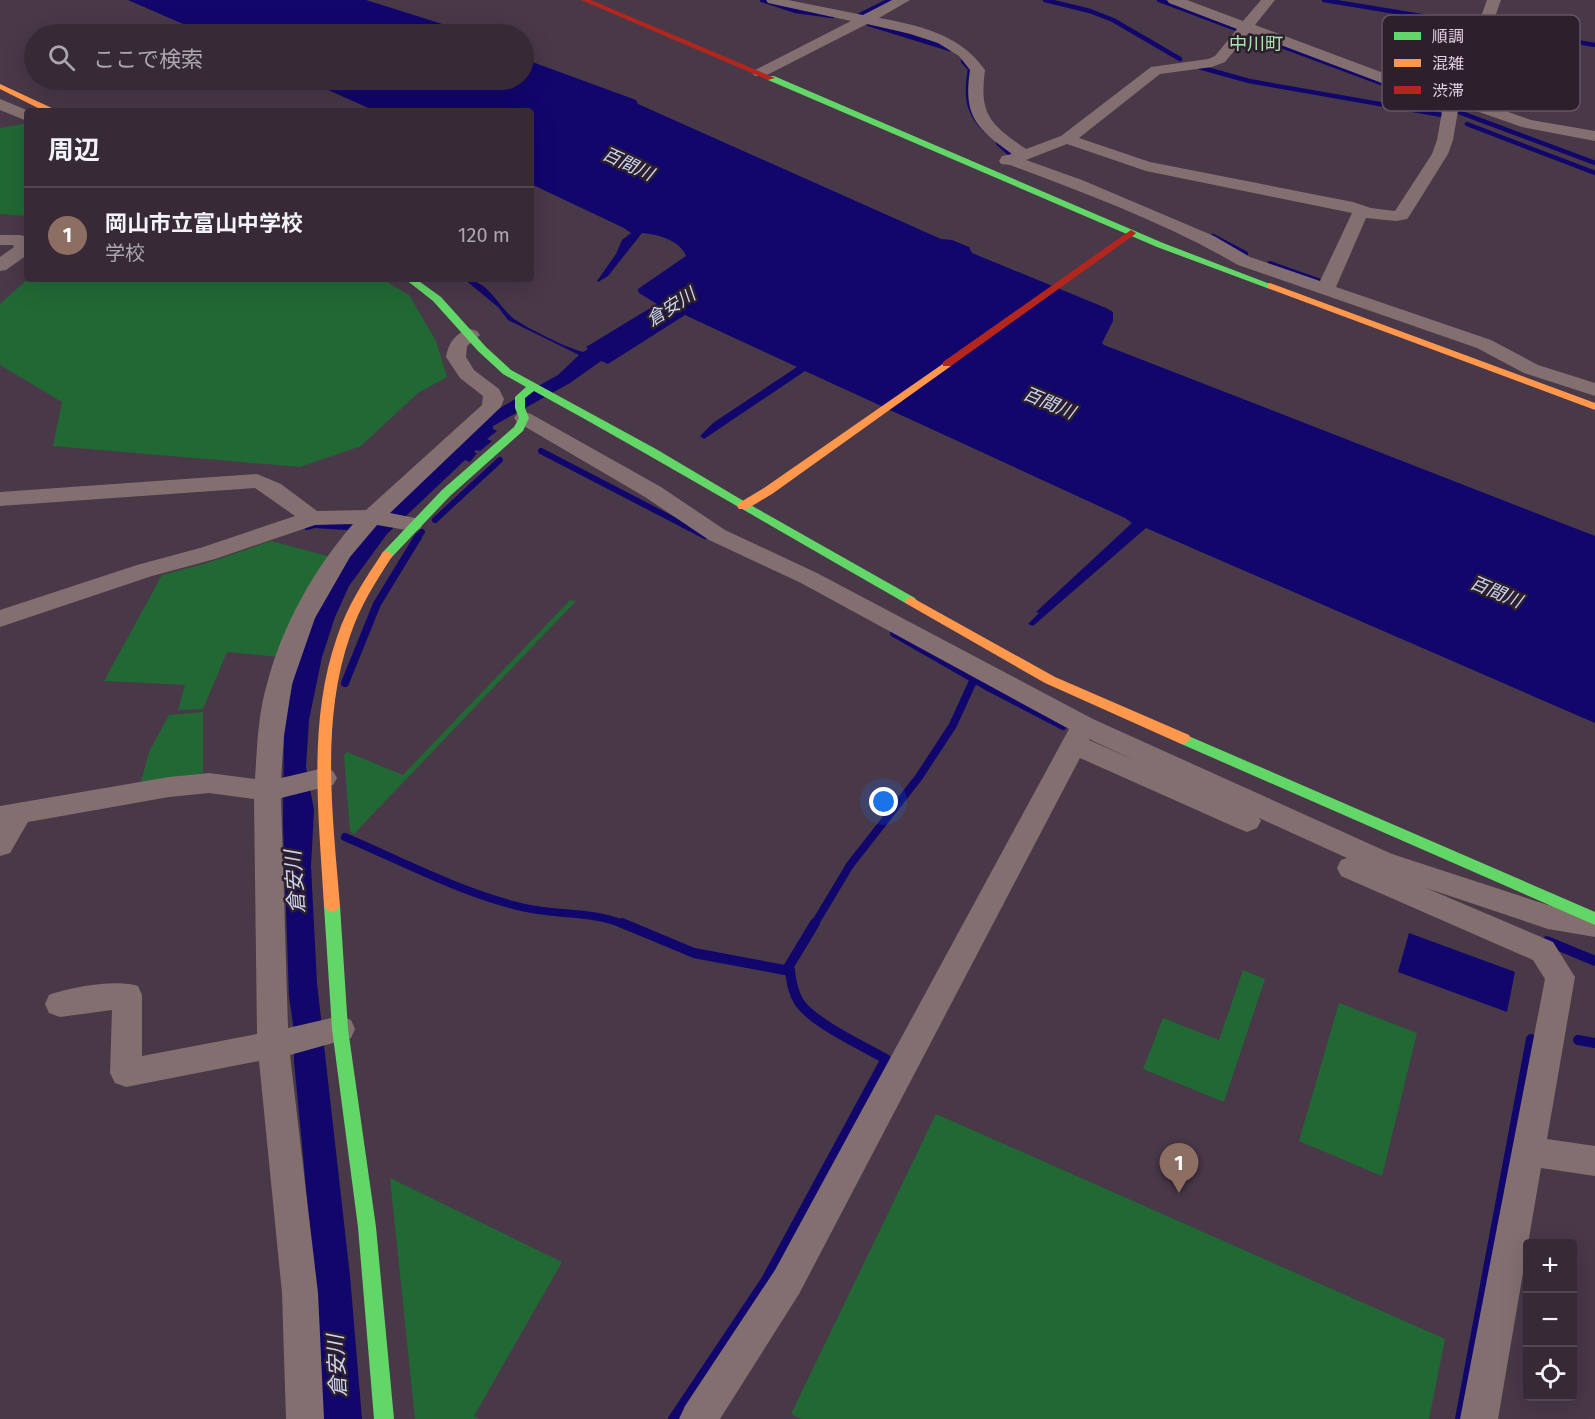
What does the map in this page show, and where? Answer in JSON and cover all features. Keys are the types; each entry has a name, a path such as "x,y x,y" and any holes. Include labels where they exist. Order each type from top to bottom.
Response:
{"street":[{"path":"585,0 760,73 1112,226 1595,407"},
{"path":"773,0 801,8 860,17 939,37 967,53 978,70 973,96 978,115 1016,157 1208,240 1244,261 1327,286 1484,344 1531,369 1595,390"},
{"path":"760,73 860,17 903,0"},
{"path":"1174,0 1382,79"},
{"path":"1112,226 1110,219 1005,160 1067,140 1156,70 1212,63 1220,59 1268,0"},
{"path":"1489,15 1494,0"},
{"path":"0,86 45,108"},
{"path":"0,104 24,115"},
{"path":"1067,140 1146,166 1353,207 1366,212 1401,215 1440,154 1450,111"},
{"path":"1475,111 1528,124 1595,136"},
{"path":"1327,286 1359,215 1366,212"},
{"path":"742,506 768,491 1131,233"},
{"path":"0,240 20,240 23,249 0,266"},
{"path":"414,282 441,303 490,360 532,387 652,451 742,506 1050,680 1595,919"},
{"path":"1380,328 1393,326 1462,344 1484,344"},
{"path":"305,1419 300,1293 279,1044 267,791 271,736 279,684 303,618 326,576 365,525 491,407 494,399 492,393 467,374 456,357 458,344 470,335"},
{"path":"532,387 520,398 520,408 525,418 653,492 717,536 809,578 1079,736 1379,870 1544,951 1560,977 1479,1419"},
{"path":"384,1419 367,1227 332,1031 319,779 332,674 342,633 373,572 412,524 519,429 525,418"},
{"path":"0,500 257,482 273,487 300,511 313,518 365,525 412,524"},
{"path":"0,619 134,573 207,554 313,518"},
{"path":"698,1419 787,1282 1079,736"},
{"path":"0,845 9,814 169,787 209,783 267,791 319,779"},
{"path":"1379,870 1548,917 1595,925"},
{"path":"60,1004 127,995 126,1073 279,1044 332,1031"},
{"path":"1528,1152 1595,1161"}],"green space":[{"path":"24,124 24,216 0,214 0,128"},
{"path":"25,282 387,282 409,295 436,341 447,377 418,393 361,446 300,467 53,446 62,402 0,365 0,304"},
{"path":"271,541 331,557 280,657 227,652 203,709 178,710 185,685 104,681 162,575 207,563"},
{"path":"570,600 576,601 354,834 350,831 344,755 347,752 403,775"},
{"path":"203,712 203,773 141,782 149,752 169,715"},
{"path":"1243,970 1265,979 1224,1102 1143,1069 1163,1018 1219,1040"},
{"path":"1339,1003 1417,1033 1382,1176 1299,1141"},
{"path":"936,1114 1445,1339 1429,1419 801,1419 791,1414"},
{"path":"390,1178 562,1262 474,1416 479,1419 415,1419"}],"water":[{"path":"128,0 366,0 442,24 183,24"},
{"path":"534,62 636,100 638,104 941,239 952,240 969,247 972,253 1106,308 1113,312 1113,321 1102,343 1104,345 1595,536 1595,723 1146,528 1033,626 1028,624 1039,613 1036,612 1132,523 805,371 704,439 700,436 713,423 797,367 685,315 608,364 601,361 570,383 493,426 493,429 497,431 487,439 492,441 480,451 476,450 474,452 477,453 470,462 465,460 387,534 349,586 335,617 322,657 309,720 306,767 314,810 311,866 317,983 350,1276 362,1419 323,1419 294,1061 294,1031 289,996 283,824 284,723 298,659 329,584 373,525 491,413 558,375 579,355 508,320 498,307 468,282 477,282 486,288 508,314 520,323 583,352 588,349 586,347 657,304 639,293 638,289 686,256 674,242 642,233 608,276 598,282 622,240 631,233 534,185 534,108 368,108 328,90 534,90"},
{"path":"1409,933 1515,972 1507,1012 1398,972"}],"waterway":[{"path":"762,0 796,11 833,16"},
{"path":"852,19 890,0"},
{"path":"1045,0 1090,11 1113,20 1180,59"},
{"path":"1159,0 1382,83"},
{"path":"1324,0 1415,15"},
{"path":"869,24 950,49"},
{"path":"1580,42 1595,45"},
{"path":"963,61 970,69 968,94 971,109 985,130"},
{"path":"1199,67 1249,81 1382,104"},
{"path":"1419,111 1442,115"},
{"path":"1456,111 1595,163"},
{"path":"1467,124 1595,173"},
{"path":"998,143 1009,153"},
{"path":"1213,237 1245,254"},
{"path":"1270,264 1318,281"},
{"path":"541,451 705,536"},
{"path":"435,520 500,460"},
{"path":"307,527 314,525 361,528"},
{"path":"417,538 422,532"},
{"path":"345,683 377,604 418,537"},
{"path":"894,633 990,688 1063,726"},
{"path":"814,925 850,865 919,777 953,725 974,679"},
{"path":"345,837 451,884 495,900 530,909 599,917 625,925"},
{"path":"622,923 694,953 790,971"},
{"path":"790,971 789,966 815,923"},
{"path":"1547,941 1595,961"},
{"path":"673,1419 766,1280 886,1059 827,1026 806,1010 797,998 790,971"},
{"path":"1460,1419 1531,1039"},
{"path":"1578,1040 1595,1043"}],"traffic: fast":[{"path":"771,78 1160,245 1270,286"},
{"path":"414,282 437,299 482,349 507,372 652,451 743,506 911,601"},
{"path":"387,555 446,493 519,429 524,418 520,408 520,397 533,387"},
{"path":"1184,739 1595,919"},
{"path":"332,906 340,1029 367,1227 384,1419"}],"traffic: slow":[{"path":"0,86 45,108"},
{"path":"1270,286 1595,407"},
{"path":"743,506 768,491 947,364"},
{"path":"332,906 325,768 326,723 332,679 343,636 361,595 387,555"},
{"path":"911,601 1050,680 1184,739"}],"traffic: jam":[{"path":"585,0 771,78"},
{"path":"947,364 1131,233"}],"place":[{"name":"岡山市立富山中学校","path":"1179,1193"}],"district":[{"name":"中川町","path":"1256,44"}],"water label":[{"name":"百間川","path":"628,164"},
{"name":"倉安川","path":"671,307"},
{"name":"百間川","path":"1049,403"},
{"name":"百間川","path":"1496,592"},
{"name":"倉安川","path":"295,882"},
{"name":"倉安川","path":"337,1366"}]}
